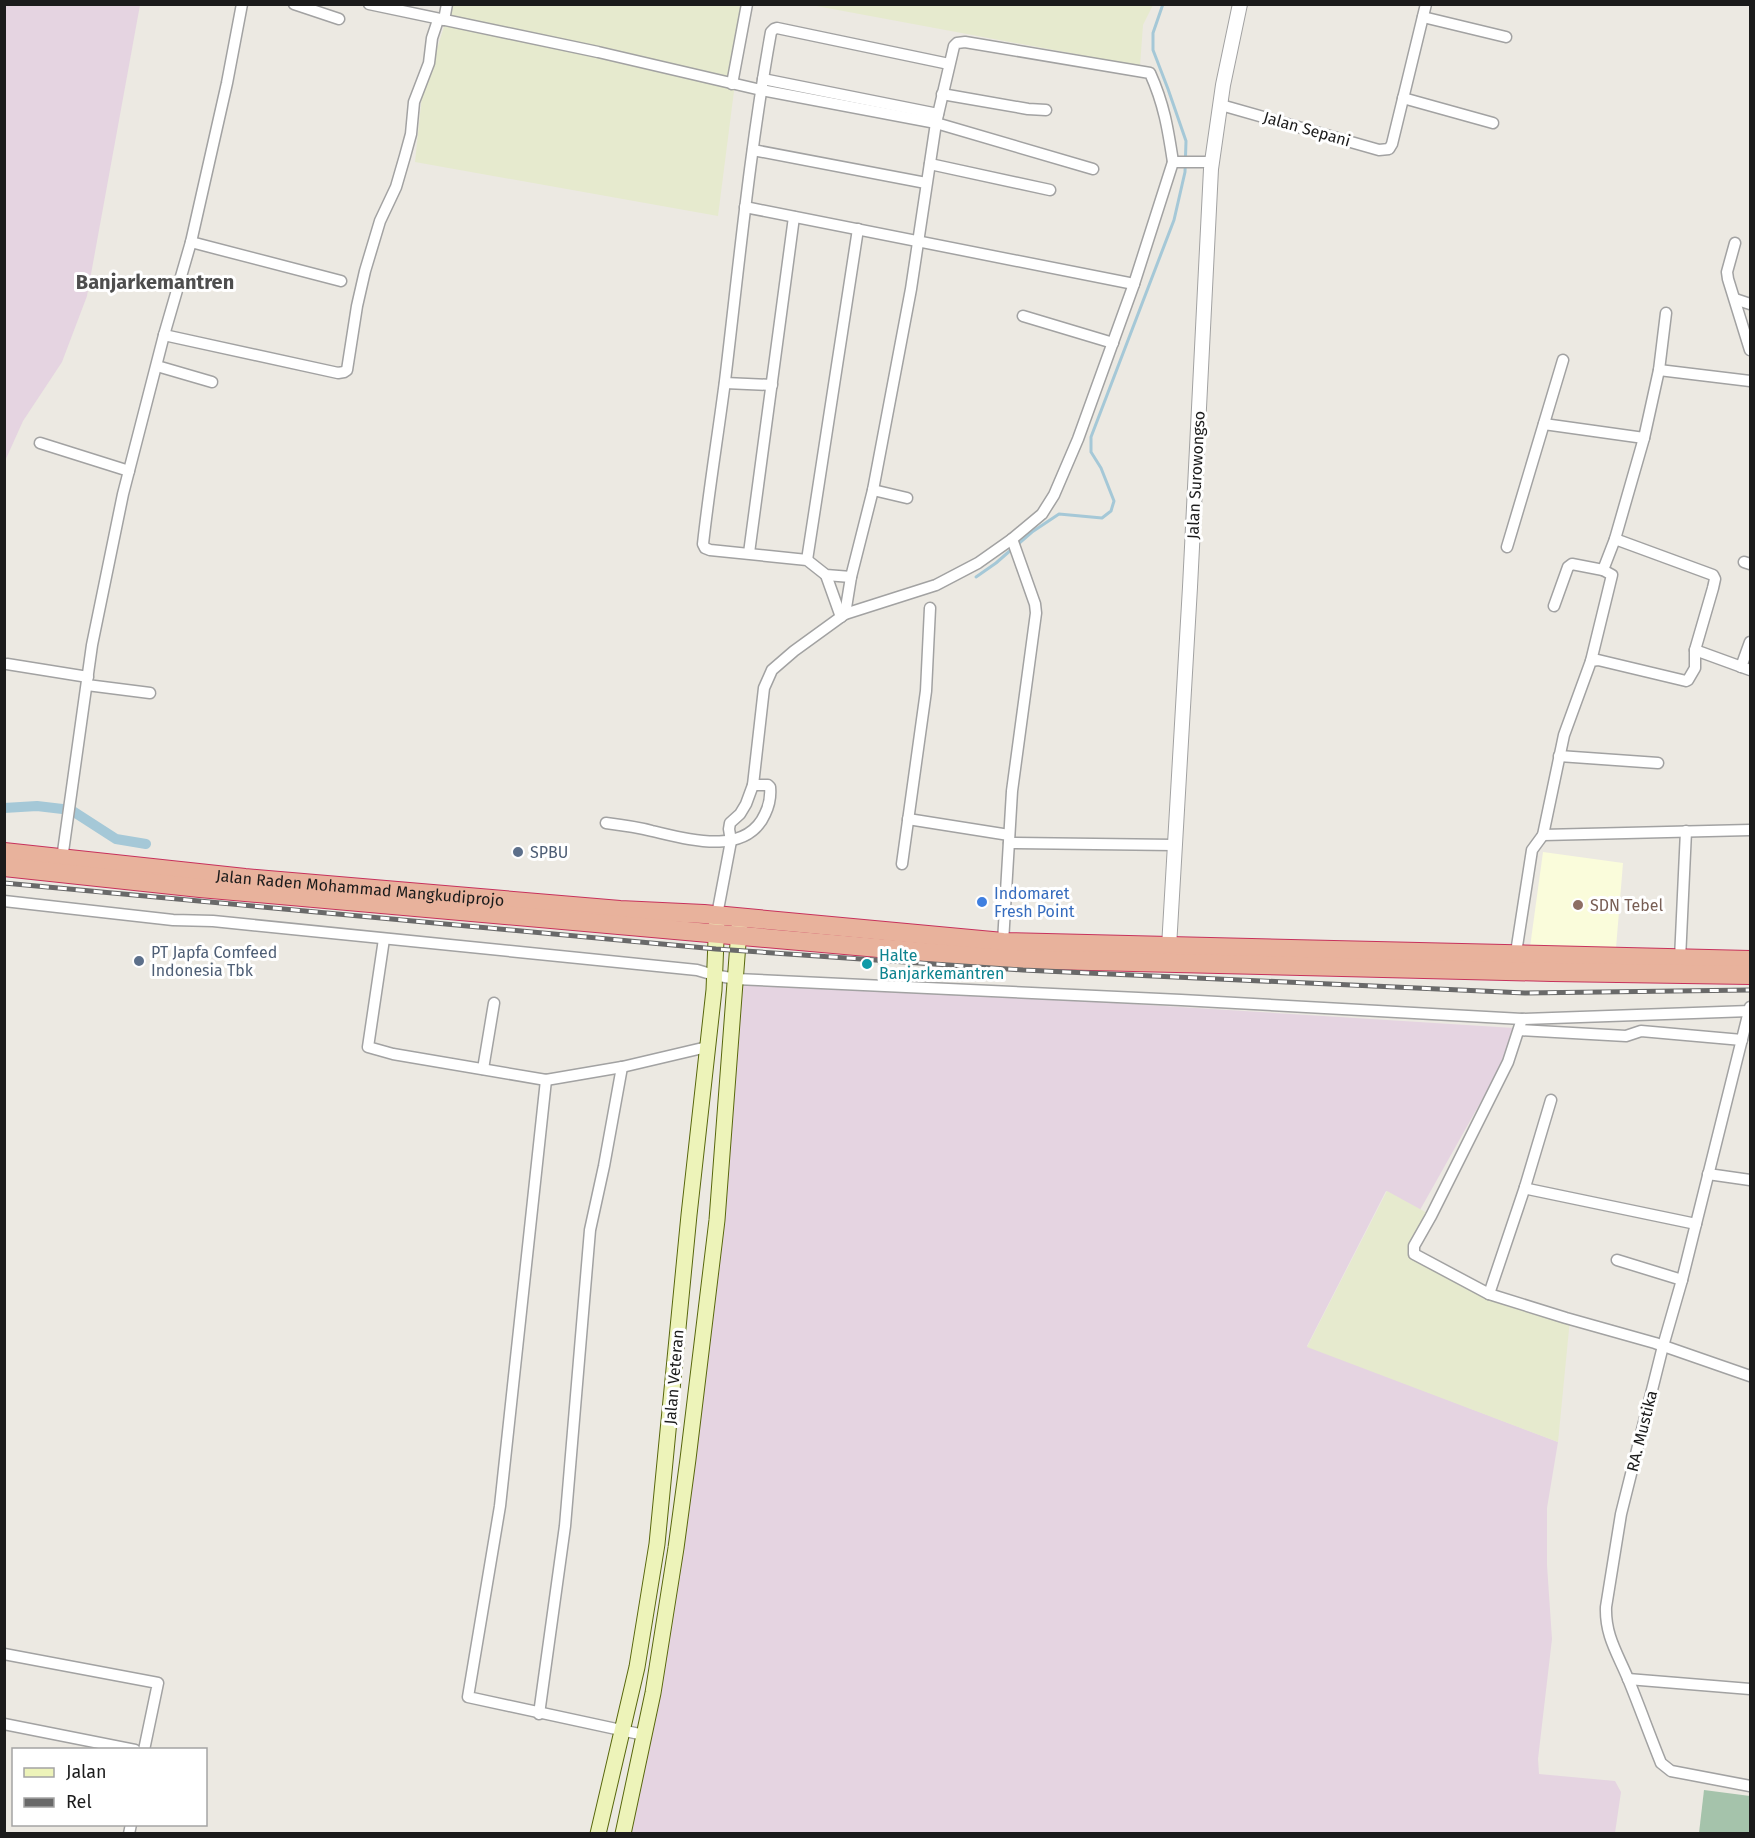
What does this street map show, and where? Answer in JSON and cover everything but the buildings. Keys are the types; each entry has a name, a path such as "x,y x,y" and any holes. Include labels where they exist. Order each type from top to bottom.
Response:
{"highway":[{"name":"Jalan Raden Mohammad Mangkudiprojo","path":"4,852 245,878 620,910 717,924"},
{"name":"Jalan Raden Mohammad Mangkudiprojo","path":"4,867 200,888 717,924"},
{"path":"717,924 1003,942 1259,948 1515,964 1750,975"},
{"path":"739,926 1003,959 1515,964 1680,959 1750,960"}],"main road":[{"name":"Jalan Veteran","path":"598,1833 637,1667 657,1544 714,975 717,924"},
{"name":"Jalan Veteran","path":"622,1833 653,1694 676,1548 717,1220 739,926"},
{"path":"689,1215 717,1220"}],"street":[{"path":"62,859 92,645 129,471 191,242 227,83 242,4"},
{"path":"294,4 339,19"},
{"path":"369,4 598,52 732,84 762,85 937,119 1093,169"},
{"path":"164,335 338,373 347,370 365,271 380,221 396,187 411,134 414,102 429,63 432,38 447,4"},
{"path":"732,84 747,4"},
{"name":"Jalan Surowongso","path":"1169,947 1190,587 1207,228 1212,162 1223,85 1240,4"},
{"path":"1426,4 1403,98 1493,123"},
{"path":"1423,17 1506,37"},
{"path":"843,616 826,576 807,560 710,550 703,544 725,383 745,207 771,32 777,28 949,64"},
{"path":"717,924 734,837 730,823 740,814 759,785 764,688 772,670 794,651 843,616 936,585 978,563 1013,540 1042,514 1054,495 1078,439 1134,284 1182,162 1150,73 960,42 954,46 937,119 911,289 873,490 843,616"},
{"path":"942,94 1028,110 1046,110"},
{"name":"Jalan Sepani","path":"1221,105 1379,150 1389,148 1392,144 1403,98"},
{"path":"753,150 927,183"},
{"path":"1182,162 1212,162"},
{"path":"930,164 1050,190"},
{"path":"745,207 1134,284"},
{"path":"749,553 794,217"},
{"path":"807,560 858,229"},
{"path":"191,242 342,281"},
{"path":"1735,243 1727,272 1750,350"},
{"path":"1735,299 1750,304"},
{"path":"1603,570 1615,539 1644,438 1659,370 1666,313"},
{"path":"1023,316 1113,343"},
{"path":"1507,547 1563,360"},
{"path":"157,366 212,382"},
{"path":"1659,370 1750,381"},
{"path":"725,383 772,385"},
{"path":"1544,424 1644,438"},
{"path":"40,443 129,471"},
{"path":"873,490 908,498"},
{"path":"1591,660 1686,681 1693,672 1695,650 1715,579 1710,573 1615,539"},
{"path":"1003,942 1012,791 1036,613 1013,540"},
{"path":"1515,964 1532,850 1543,835 1564,735 1591,660 1612,575 1603,570 1570,565 1554,606"},
{"path":"826,576 851,577"},
{"path":"902,864 926,691 930,608"},
{"path":"1695,650 1746,669 1750,642"},
{"path":"7,664 150,693"},
{"path":"1559,756 1658,763"},
{"path":"606,823 689,839 734,837 755,830 764,818 771,794 770,787 759,785"},
{"path":"908,819 1009,839 1174,845"},
{"path":"1543,835 1750,830"},
{"path":"1680,959 1686,831"},
{"path":"4,901 173,920 213,921 697,970 736,979 1181,1000 1520,1024 1626,1036 1641,1031 1742,1040"},
{"path":"384,939 368,1047 393,1054 546,1080 622,1067 707,1047"},
{"path":"483,1070 494,1003"},
{"path":"1520,1024 1750,1009"},
{"name":"RA. Mustika","path":"1750,1009 1621,1514 1606,1607 1607,1631 1661,1763 1671,1771 1750,1786"},
{"path":"1520,1024 1508,1062 1413,1250 1414,1254 1489,1294 1663,1346 1750,1376"},
{"path":"539,1714 565,1526 590,1230 622,1067"},
{"path":"546,1080 500,1506 468,1697 621,1732 644,1735"},
{"path":"1489,1294 1551,1100"},
{"path":"1708,1174 1750,1180"},
{"path":"1525,1187 1696,1224"},
{"path":"1617,1260 1682,1280"},
{"path":"4,1654 158,1683 144,1748"},
{"path":"1628,1679 1750,1689"},
{"path":"4,1725 129,1748"}],"shaded area":[{"path":"5,4 140,5 87,296 62,362 23,421 5,461"},
{"path":"451,5 745,5 718,216 415,162 422,95"},
{"path":"811,5 1153,5 1143,25 1140,66"},
{"name":"SDN Tebel","path":"1543,852 1623,863 1616,948 1530,947"},
{"path":"736,979 1514,1028 1497,1073 1420,1210 1386,1191 1307,1346 1558,1442 1547,1508 1547,1565 1552,1639 1538,1759 1539,1774 1615,1781 1621,1792 1615,1833 623,1834 676,1548"},
{"path":"1387,1191 1429,1214 1411,1250 1491,1294 1570,1319 1558,1442 1307,1347"},
{"path":"1704,1790 1750,1796 1750,1833 1699,1833"}],"waterway":[{"path":"1017,545 1059,514 1102,518 1111,511 1114,501 1101,468 1091,452 1091,437 1174,220 1185,172 1186,141 1153,50 1153,33 1163,4"},
{"path":"976,577 1012,549"},
{"path":"4,808 37,806 71,810 116,839 146,844"}],"railway":[{"path":"4,883 716,949 1023,970 1525,993 1750,990"}],"place":[{"name":"SPBU","path":"518,852"},
{"name":"Indomaret Fresh Point","path":"982,902"},
{"name":"SDN Tebel","path":"1578,905"},
{"name":"PT Japfa Comfeed Indonesia Tbk","path":"139,961"},
{"name":"Halte Banjarkemantren","path":"867,964"}],"district":[{"name":"Banjarkemantren","path":"155,282"}]}
